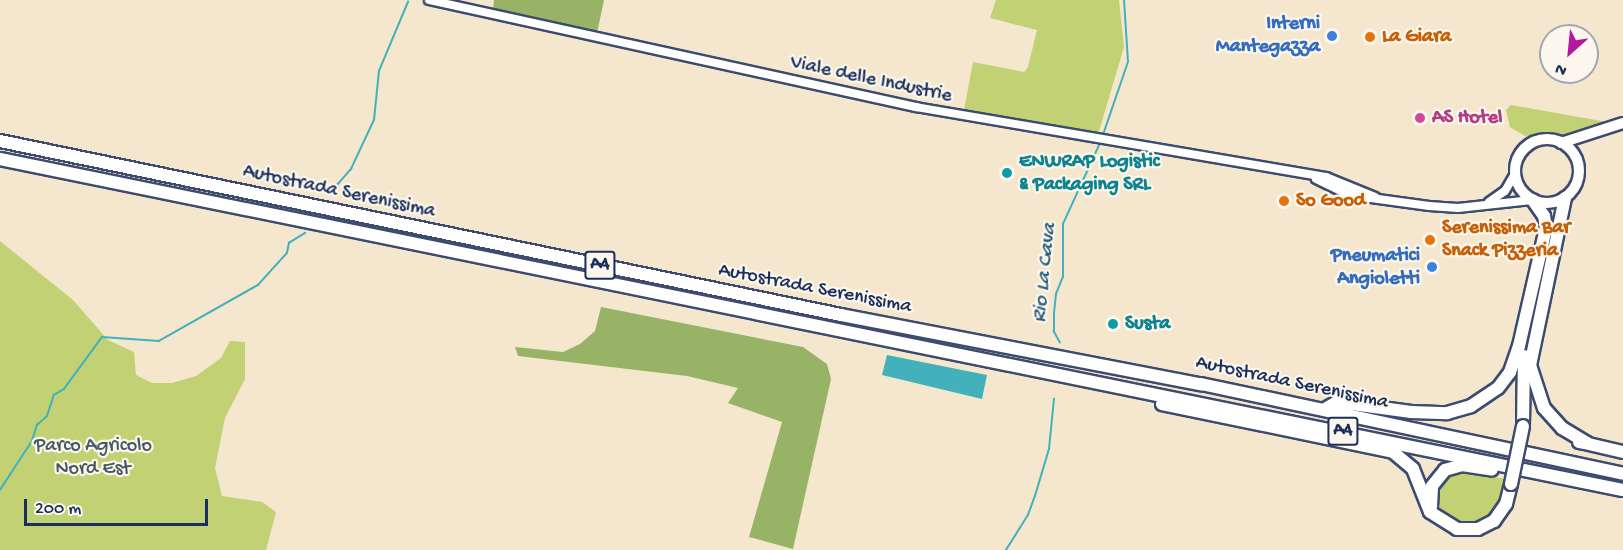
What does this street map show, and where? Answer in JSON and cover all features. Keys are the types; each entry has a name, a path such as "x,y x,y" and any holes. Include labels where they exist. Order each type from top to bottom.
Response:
{"highway":[{"name":"Autostrada Serenissima","path":"0,141 818,310 1325,410 1623,474"},
{"name":"Autostrada Serenissima","path":"0,159 1623,490"},
{"path":"1565,198 1530,358 1539,399 1558,425 1587,443 1580,442 1623,452"},
{"path":"1325,410 1337,402 1442,413 1479,402 1498,388 1511,369 1546,228 1544,216 1532,200"},
{"path":"1063,377 1209,416 1393,452 1413,469 1426,504 1435,516 1456,530 1485,527 1501,513 1511,484 1523,426 1523,367 1531,289"},
{"path":"1523,367 1545,292"},
{"path":"1435,516 1430,500 1432,483 1444,470 1458,466 1623,495"}],"main road":[{"path":"1561,142 1576,159 1578,181 1565,198 1548,204 1532,200 1520,189 1515,174 1518,157 1528,145 1544,139 1561,142 1623,125"},
{"path":"1576,159 1587,141 1623,125"}],"street":[{"name":"Viale delle Industrie","path":"429,0 874,99 1331,178 1371,196"},
{"path":"1487,203 1505,191 1515,174"},
{"name":"Viale delle Industrie","path":"1309,176 1340,191 1371,196"},
{"path":"1371,196 1439,207 1532,200"}],"green space":[{"path":"494,0 604,0 597,33 493,10"},
{"path":"996,0 1119,0 1124,47 1097,138 963,115 973,62 1024,72 1028,67 1037,30 990,18"},
{"path":"1511,105 1609,121 1566,138 1549,133 1525,136 1510,127 1506,110"},
{"name":"Parco Agricolo Nord Est","path":"0,241 73,300 108,340 134,352 136,375 152,383 172,383 196,376 221,358 230,341 245,342 245,379 225,418 215,468 222,496 262,502 276,512 266,550 0,550"},
{"path":"601,307 803,347 827,364 831,379 793,549 749,537 782,422 728,403 738,388 687,376 518,356 515,347 563,352 580,344 595,331"},
{"path":"1462,471 1505,479 1501,501 1495,513 1481,523 1463,526 1437,510 1434,493 1444,476"}],"water":[{"path":"887,355 987,375 982,399 882,375"}],"waterway":[{"name":"Rio La Cava","path":"1103,135 1128,62 1124,0"},
{"path":"319,192 338,184 351,169 374,120 379,71 408,2"},
{"name":"Rio La Cava","path":"1060,343 1054,332 1054,313 1056,294 1063,277 1063,224 1100,143"},
{"path":"0,490 32,441 37,425 47,416 54,395 64,389 102,337 159,341 258,285 287,253 289,243 305,233"},
{"name":"Rio La Cava","path":"1006,550 1028,515 1035,496 1049,449 1054,399"}],"place":[{"name":"Interni Mantegazza","path":"1332,36"},
{"name":"La Giara","path":"1370,37"},
{"name":"AS Hotel","path":"1420,118"},
{"name":"ENWRAP Logistic & Packaging SRL","path":"1007,173"},
{"name":"So Good","path":"1284,201"},
{"name":"Serenissima Bar Snack Pizzeria","path":"1430,240"},
{"name":"Pneumatici Angioletti","path":"1432,267"},
{"name":"Susta","path":"1113,324"}]}
